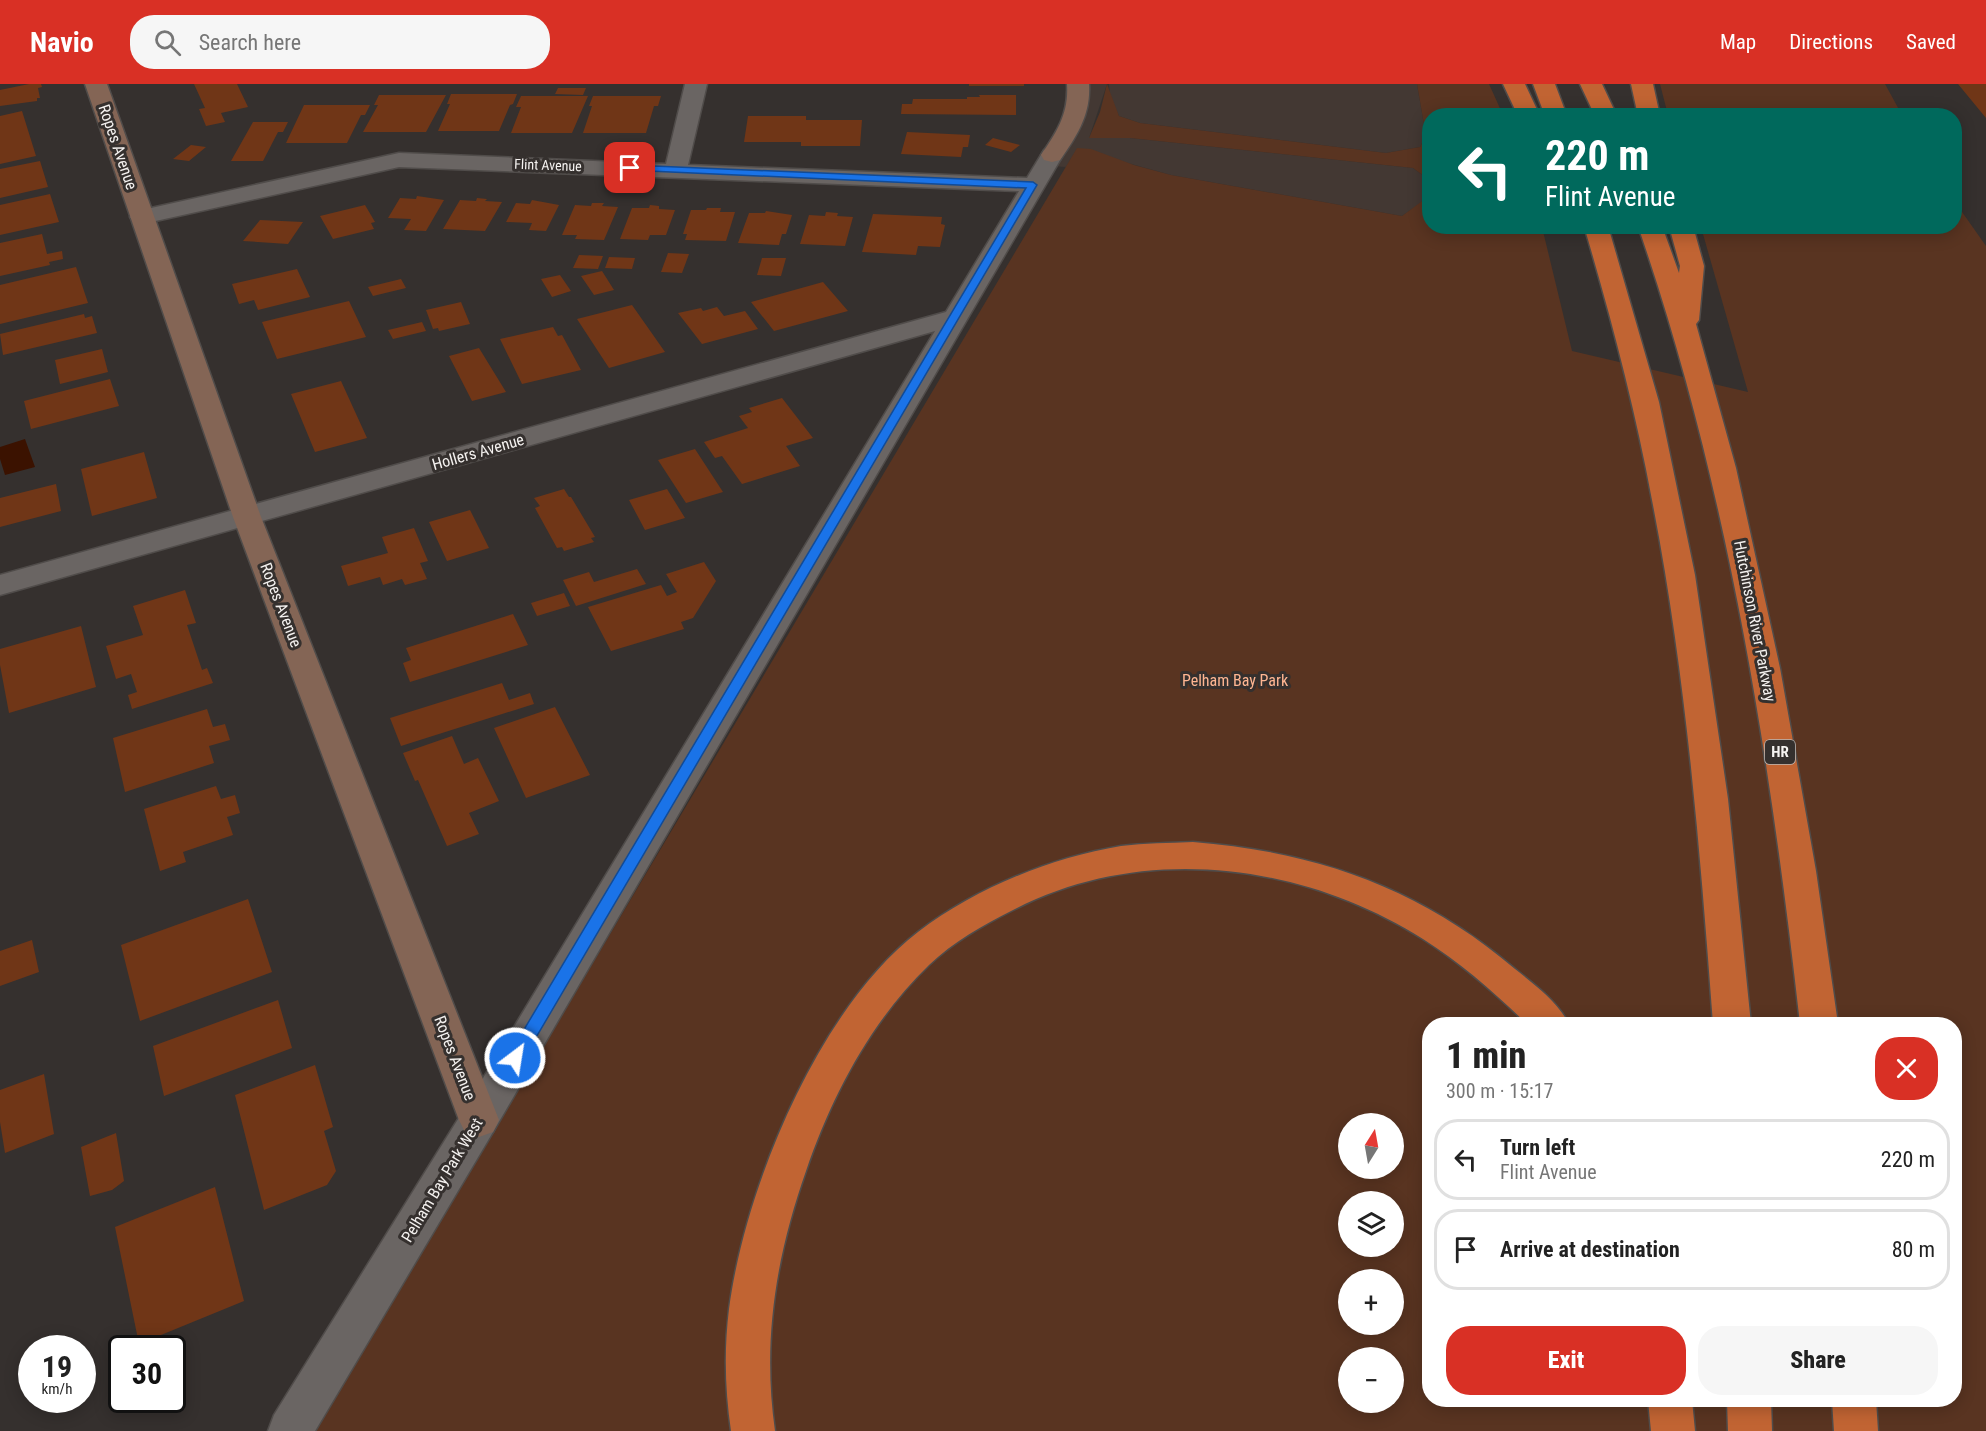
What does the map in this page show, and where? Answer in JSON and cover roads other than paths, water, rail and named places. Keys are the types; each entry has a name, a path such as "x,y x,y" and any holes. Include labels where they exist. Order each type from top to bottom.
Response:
{"highway":[{"path":"1514,84 1525,108"},
{"path":"1544,84 1553,108"},
{"path":"1591,84 1602,108"},
{"path":"1642,84 1647,108"},
{"path":"1598,234 1651,427 1688,621 1714,819 1731,1017"},
{"name":"Hutchinson River Parkway","path":"1653,234 1685,327 1726,482 1776,726 1797,853 1818,1017"},
{"path":"1683,234 1692,266 1685,327"},
{"path":"753,1431 747,1373 747,1342 753,1292 764,1237 777,1195 813,1103 858,1023 916,954 973,914 1006,896 1068,873 1104,863 1141,857 1214,855 1309,873 1384,901 1436,929 1495,970 1543,1017"},
{"path":"1671,1407 1673,1431"},
{"path":"1749,1407 1750,1431"},
{"path":"1854,1407 1856,1431"}],"street":[{"name":"Ropes Avenue","path":"96,84 247,517 479,1120"},
{"path":"676,170 696,84"},
{"name":"Pelham Bay Park West","path":"290,1431 479,1120 1033,185 1071,127 1080,96 1078,84"},
{"name":"Flint Avenue","path":"142,217 399,160 1033,185"},
{"name":"Hollers Avenue","path":"0,585 956,317"}],"park label":[{"name":"Pelham Bay Park","path":"1235,680"}]}
